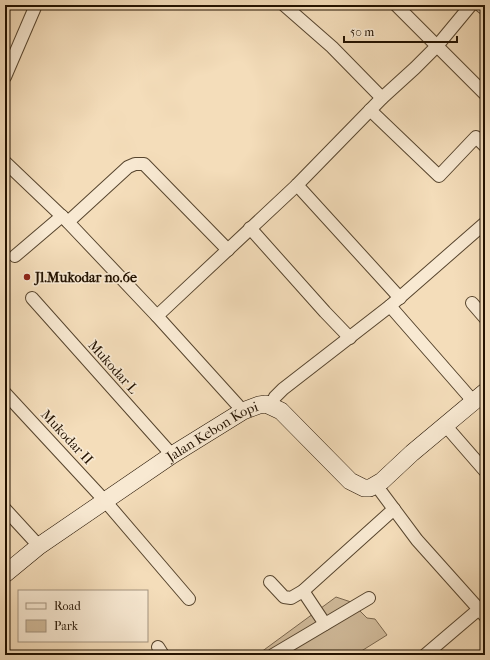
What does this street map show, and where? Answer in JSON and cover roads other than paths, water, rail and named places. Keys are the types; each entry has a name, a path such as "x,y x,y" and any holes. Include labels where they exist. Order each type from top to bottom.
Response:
{"main road":[{"path":"376,485 479,396"},
{"name":"Jalan Kebon Kopi","path":"5,574 39,546 172,456 243,411 259,404 271,405 281,411 350,481 364,488 376,485"}],"street":[{"path":"5,77 36,5"},
{"path":"284,5 342,57 382,98"},
{"path":"396,5 485,94"},
{"path":"157,316 297,185 382,98 437,46 471,5"},
{"path":"480,5 485,9"},
{"path":"370,110 439,176 476,137 485,146"},
{"path":"5,162 65,219 157,316 243,411"},
{"path":"15,256 65,219 128,167 135,164 144,164 228,250"},
{"path":"297,185 400,298"},
{"path":"271,405 275,397 283,389 400,298 485,223"},
{"path":"250,228 350,338"},
{"name":"Mukodar L","path":"32,298 172,456"},
{"path":"472,303 485,318"},
{"path":"390,306 479,396"},
{"name":"Mukodar II","path":"5,393 106,502 189,599"},
{"path":"445,425 485,471"},
{"path":"376,485 417,540 482,613 425,655"},
{"path":"5,509 39,546"},
{"path":"270,582 284,597 291,598 303,591 394,509"},
{"path":"303,591 325,624"},
{"path":"273,655 369,598"}],"place":[{"name":"Jl.Mukodar no.6e","path":"27,277"}]}
